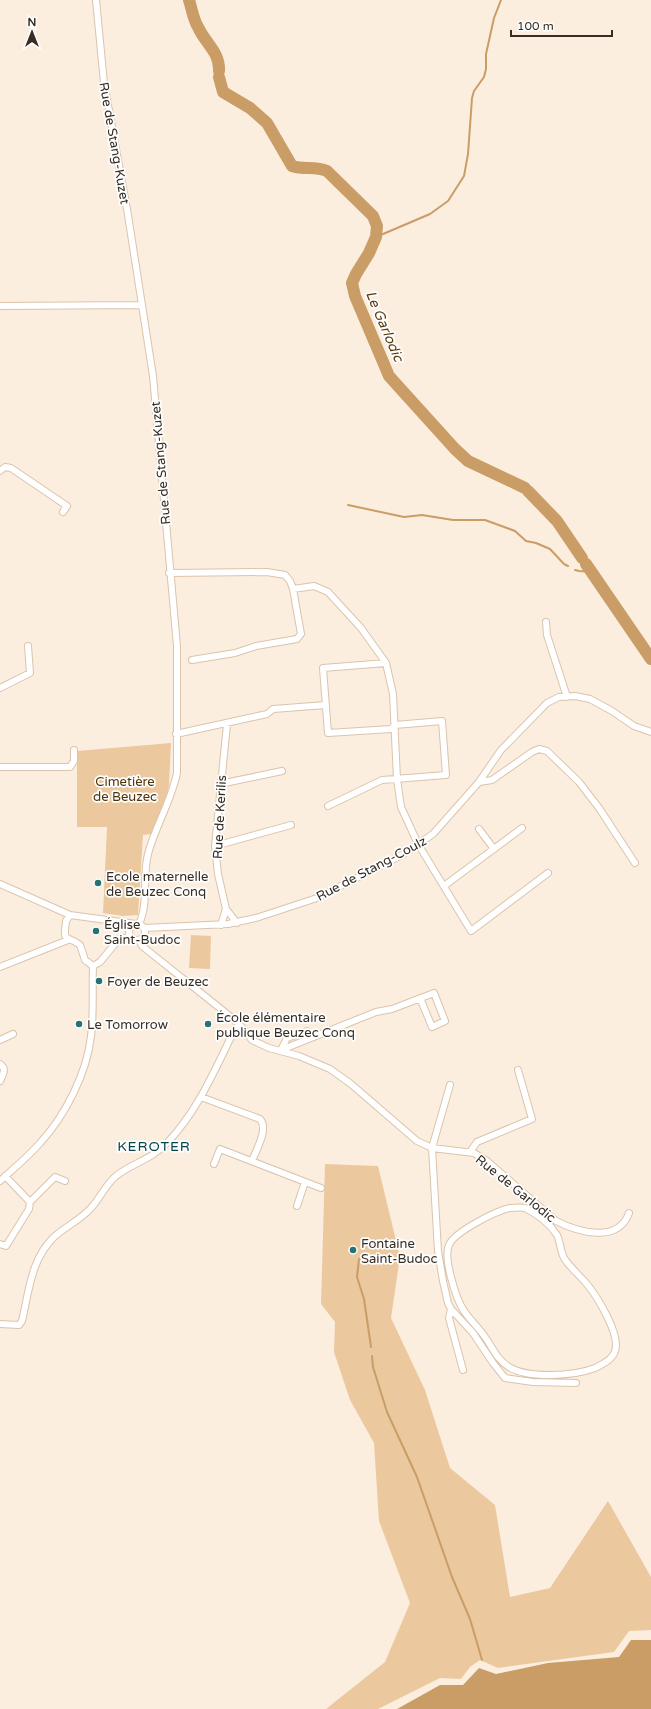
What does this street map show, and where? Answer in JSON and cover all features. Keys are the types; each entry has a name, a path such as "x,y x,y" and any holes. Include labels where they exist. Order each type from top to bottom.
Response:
{"street":[{"name":"Rue de Stang-Kuzet","path":"96,0 104,83 127,208 153,376 169,573 177,646 177,773 173,791 148,854 145,871 143,915 140,925"},
{"path":"0,306 142,305"},
{"path":"0,471 5,467 11,468 67,506 63,512"},
{"path":"169,573 222,571 229,573 268,572 285,576 290,580 293,589 301,634 297,639 256,646 235,654 192,660"},
{"path":"293,589 314,586 328,592 362,628 386,663 393,694 397,779 401,807 418,844 471,931 548,873"},
{"path":"546,622 547,634 567,696"},
{"path":"0,688 30,672 28,646"},
{"path":"328,806 382,780 446,775 442,721 395,725 391,729 328,733 323,668 386,663"},
{"name":"Rue de Stang-Coulz","path":"0,884 70,915 140,925 221,925 237,923 317,898 396,858 434,834 479,782 501,750 542,708 559,697 575,696 590,699 612,711 634,726 651,732"},
{"path":"176,734 267,714 274,709 326,705"},
{"name":"Rue de Kerilis","path":"227,724 215,846 218,874 226,909 237,923"},
{"path":"479,782 492,780 532,752 539,749 547,750 579,782 599,808 635,863"},
{"path":"0,767 70,767 74,761 74,750"},
{"path":"220,784 282,771"},
{"path":"215,846 291,825"},
{"path":"444,886 522,828"},
{"path":"479,829 494,849"},
{"path":"221,925 226,909"},
{"path":"70,915 66,920 64,933 68,940 80,945 85,960 93,966"},
{"path":"93,966 100,962 119,939 131,937 135,940 139,940 144,935 140,925 130,928 129,933 131,937"},
{"path":"0,967 68,940"},
{"name":"Rue de Garlodic","path":"139,940 147,950 239,1024 252,1040 270,1048 281,1050 330,1068 417,1142 432,1148 470,1152 487,1161 556,1221 568,1227 586,1232 603,1234 613,1231 626,1221 630,1213"},
{"path":"0,1181 39,1144 49,1132 64,1109 80,1078 91,1036 93,966"},
{"path":"281,1050 376,1012 392,1009 420,998 434,993 445,1021 432,1027 420,998"},
{"path":"0,1324 19,1325 22,1321 33,1271 41,1254 55,1237 90,1209 106,1187 117,1176 144,1161 166,1144 177,1132 201,1098 235,1029 239,1024"},
{"path":"281,1050 287,1038 307,1031"},
{"path":"0,1040 13,1034"},
{"path":"0,1064 4,1067 5,1071 0,1081"},
{"path":"470,1152 477,1142 532,1119 518,1070"},
{"path":"450,1085 432,1148 438,1251 448,1303 451,1309 473,1333 493,1364 505,1378 533,1382 576,1383"},
{"path":"201,1098 260,1119 264,1130 252,1161"},
{"path":"214,1164 220,1149 321,1188"},
{"path":"5,1176 30,1202"},
{"path":"0,1244 6,1246 29,1209 30,1202 55,1177 65,1181"},
{"path":"297,1206 305,1182"},
{"path":"524,1208 526,1196"},
{"path":"524,1208 545,1221 557,1236 564,1259 587,1284 613,1328 617,1344 615,1352 610,1359 601,1365 585,1372 568,1375 546,1375 524,1372 510,1368 499,1360 485,1337 456,1298 449,1266 449,1245 456,1236 499,1210 524,1208"},
{"path":"451,1309 448,1318 463,1370"}],"green space":[{"name":"Cimetière de Beuzec","path":"171,743 169,785 166,799 151,834 143,835 138,915 123,916 103,913 107,827 77,827 77,751"},
{"path":"191,935 211,936 210,969 189,968"},
{"path":"325,1164 378,1166 400,1257 391,1318 425,1390 450,1468 495,1505 510,1597 550,1588 608,1501 651,1577 651,1630 629,1631 614,1652 498,1668 480,1660 470,1667 461,1679 440,1678 378,1709 326,1709 385,1662 410,1603 379,1521 374,1443 350,1400 334,1352 335,1322 321,1304"}],"shaded area":[{"path":"631,1640 651,1640 651,1709 397,1709 440,1685 463,1685 479,1668 496,1674 548,1663 619,1657"}],"waterway":[{"name":"Le Garlodic","path":"189,0 196,24 215,53 219,64 219,71"},
{"path":"376,237 430,214 448,201 464,176 468,154 472,98 474,91 484,77 486,69 486,54 494,18 501,0"},
{"name":"Le Garlodic","path":"219,77 223,92 250,108 267,123 292,166 327,171 373,216 377,226 376,237 352,283 355,296 389,376 455,449 468,461 525,488"},
{"name":"Le Garlodic","path":"528,491 557,521 582,558"},
{"path":"348,505 404,517 422,515 453,520 485,520 515,531 526,541 536,543 550,549 564,564 568,566"},
{"name":"Le Garlodic","path":"586,564 651,659"},
{"path":"575,570 592,572"},
{"path":"359,1259 357,1277 364,1299 371,1347"},
{"path":"372,1356 373,1367 387,1412 417,1477 452,1577 470,1619 482,1660"}],"place":[{"name":"Ecole maternelle de Beuzec Conq","path":"98,883"},
{"name":"Église Saint-Budoc","path":"96,931"},
{"name":"Foyer de Beuzec","path":"99,981"},
{"name":"Le Tomorrow","path":"79,1024"},
{"name":"École élémentaire publique Beuzec Conq","path":"208,1024"},
{"name":"Fontaine Saint-Budoc","path":"353,1250"}],"district":[{"name":"KEROTER","path":"154,1146"}]}
